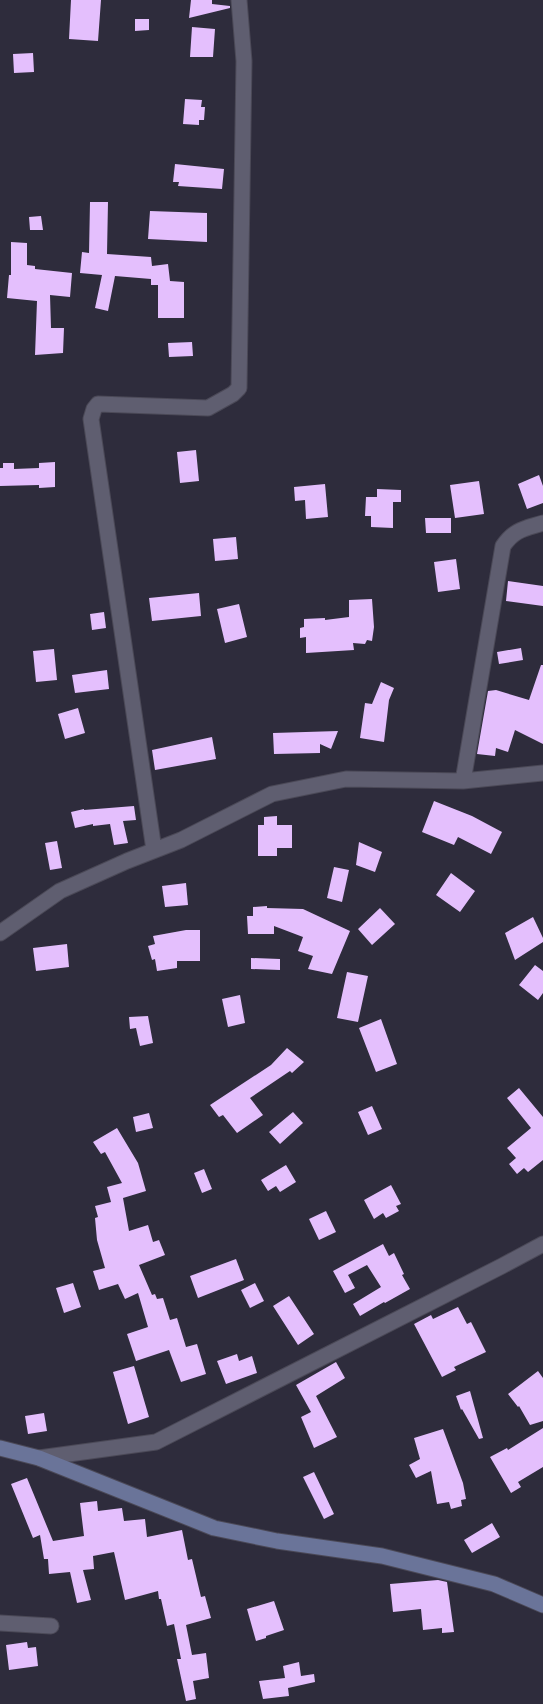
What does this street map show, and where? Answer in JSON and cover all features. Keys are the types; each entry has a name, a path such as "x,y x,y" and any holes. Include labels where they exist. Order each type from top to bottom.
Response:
{"street":[{"path":"154,850 91,419 94,409 98,404 208,408 233,394 239,388 244,61 239,0"},
{"path":"463,781 504,546 510,536 520,530 543,522"},
{"path":"0,933 60,891 180,840 272,794 346,778 463,781 543,773"},
{"path":"39,1458 156,1442 543,1244"},
{"path":"0,1448 39,1458 214,1528 278,1541 382,1556 494,1584 543,1606"},
{"path":"0,1624 51,1626"}],"building":[{"path":"71,0 101,0 98,41 69,39"},
{"path":"191,0 212,0 212,4 230,6 230,8 189,18"},
{"path":"135,19 149,19 149,30 135,31"},
{"path":"192,27 215,29 213,57 190,57"},
{"path":"33,53 34,72 14,73 13,54"},
{"path":"185,99 202,100 201,107 205,107 204,120 199,120 199,125 183,124"},
{"path":"175,164 224,169 222,189 178,186 179,182 173,182"},
{"path":"90,202 108,202 107,254 151,257 152,266 168,264 170,281 184,282 184,318 158,318 158,285 151,285 151,279 115,276 108,311 95,308 102,275 80,273 82,252 89,253"},
{"path":"150,211 207,213 207,242 148,239"},
{"path":"41,216 43,230 30,230 29,217"},
{"path":"11,242 27,243 27,265 35,266 35,269 72,273 70,297 50,295 51,328 64,328 63,353 35,355 37,301 7,298 9,275 11,275"},
{"path":"192,342 193,356 169,357 168,343"},
{"path":"196,450 199,481 180,483 177,452"},
{"path":"55,462 55,487 39,488 39,485 0,486 0,468 3,468 3,463 14,463 14,469 39,468 39,463"},
{"path":"539,475 543,486 543,503 527,509 518,484"},
{"path":"479,481 484,514 455,518 450,485"},
{"path":"325,484 328,517 306,519 305,500 295,501 294,487"},
{"path":"377,489 401,490 401,502 393,502 393,528 371,527 371,516 365,516 366,497 377,497"},
{"path":"425,518 451,518 451,533 426,533"},
{"path":"236,537 238,559 215,561 213,539"},
{"path":"456,559 460,589 438,592 434,562"},
{"path":"508,581 543,586 543,606 506,601"},
{"path":"199,593 201,616 152,621 149,598"},
{"path":"372,599 374,627 372,641 367,640 365,644 353,643 354,650 306,653 306,637 300,638 300,628 304,627 304,619 325,618 325,620 349,617 349,600"},
{"path":"239,604 247,637 225,643 217,609"},
{"path":"104,612 106,628 92,630 90,614"},
{"path":"521,648 523,660 499,664 497,652"},
{"path":"54,649 57,680 36,682 33,651"},
{"path":"541,665 543,665 543,744 515,730 508,752 496,748 495,756 477,754 488,691 496,690 529,700"},
{"path":"107,670 109,689 75,693 72,675"},
{"path":"381,682 394,688 389,700 384,742 360,738 365,703 372,704"},
{"path":"78,708 85,733 65,739 58,714"},
{"path":"338,731 331,749 320,744 320,753 274,754 273,733"},
{"path":"212,737 216,759 155,770 152,750"},
{"path":"434,801 472,816 502,832 491,854 458,837 454,845 422,832"},
{"path":"134,806 136,820 123,821 128,843 114,845 110,824 93,826 93,824 75,828 71,812 84,809"},
{"path":"277,816 277,825 292,825 292,848 277,848 277,856 258,856 258,825 264,825 264,817"},
{"path":"57,841 62,868 50,870 45,843"},
{"path":"359,842 382,852 375,872 356,865"},
{"path":"334,867 349,870 342,902 327,898"},
{"path":"451,873 475,891 460,912 436,895"},
{"path":"186,883 188,905 165,907 162,886"},
{"path":"267,906 267,908 303,909 350,931 332,974 308,969 313,956 298,951 303,937 274,926 274,934 248,934 247,916 253,916 253,907"},
{"path":"380,908 395,924 372,945 358,929"},
{"path":"533,917 543,942 515,960 505,933"},
{"path":"186,930 200,930 200,961 177,961 177,968 157,971 155,959 152,960 148,946 155,944 153,936"},
{"path":"67,944 69,967 36,971 33,948"},
{"path":"251,958 280,959 280,970 251,969"},
{"path":"535,965 543,971 543,993 538,1000 519,985"},
{"path":"347,972 368,976 358,1022 337,1018"},
{"path":"240,995 245,1023 228,1027 222,999"},
{"path":"148,1016 153,1043 140,1046 136,1028 130,1029 129,1017"},
{"path":"381,1019 397,1064 376,1072 359,1028"},
{"path":"287,1048 304,1062 292,1073 290,1071 250,1098 263,1115 237,1133 223,1115 219,1117 210,1105 271,1065"},
{"path":"519,1088 543,1117 543,1160 528,1172 524,1168 517,1174 509,1164 516,1158 507,1148 531,1128 507,1098"},
{"path":"372,1106 382,1129 368,1135 358,1112"},
{"path":"293,1112 303,1123 280,1144 269,1132"},
{"path":"149,1113 153,1128 136,1132 133,1117"},
{"path":"117,1128 138,1163 146,1191 123,1198 129,1231 148,1225 153,1242 159,1240 165,1255 139,1265 152,1295 155,1294 157,1299 163,1298 170,1320 177,1318 186,1347 197,1344 206,1374 181,1382 169,1350 136,1361 127,1334 148,1327 138,1293 125,1299 118,1284 99,1290 93,1271 105,1268 97,1240 95,1218 98,1217 95,1206 111,1202 107,1187 122,1183 105,1152 101,1154 93,1142"},
{"path":"286,1165 296,1182 280,1192 276,1186 268,1191 261,1180"},
{"path":"204,1169 212,1189 202,1193 194,1173"},
{"path":"391,1185 401,1204 396,1206 399,1211 386,1218 383,1213 374,1219 364,1200"},
{"path":"326,1211 336,1232 319,1240 309,1219"},
{"path":"383,1244 389,1256 394,1253 404,1274 402,1275 410,1289 360,1316 353,1304 381,1287 367,1265 348,1275 355,1288 345,1293 333,1271"},
{"path":"236,1259 244,1280 198,1298 190,1276"},
{"path":"73,1283 81,1307 64,1313 56,1288"},
{"path":"255,1283 264,1301 250,1308 241,1290"},
{"path":"289,1296 314,1334 298,1345 273,1306"},
{"path":"458,1307 467,1324 471,1322 486,1352 454,1367 456,1370 442,1377 414,1324 431,1315 433,1319"},
{"path":"237,1354 239,1361 252,1356 257,1373 226,1384 217,1361"},
{"path":"336,1362 345,1378 316,1396 337,1437 314,1448 301,1417 311,1412 296,1385"},
{"path":"134,1366 149,1417 128,1424 113,1372"},
{"path":"538,1371 543,1378 543,1421 530,1425 519,1406 508,1394"},
{"path":"470,1391 483,1438 479,1439 461,1410 456,1396"},
{"path":"44,1413 47,1431 28,1434 25,1416"},
{"path":"543,1428 543,1467 518,1482 521,1487 511,1493 490,1457 507,1448 508,1450"},
{"path":"443,1429 463,1483 466,1499 461,1500 462,1506 451,1509 449,1502 437,1504 431,1471 416,1478 409,1465 420,1459 414,1438"},
{"path":"314,1472 334,1514 324,1519 303,1477"},
{"path":"27,1478 53,1541 84,1536 80,1503 97,1501 98,1511 122,1508 124,1521 145,1519 147,1537 182,1530 188,1560 192,1559 201,1597 205,1596 211,1618 186,1625 192,1655 206,1653 209,1678 193,1681 196,1699 186,1701 177,1659 181,1659 174,1624 167,1626 158,1591 125,1600 114,1552 93,1556 94,1569 83,1570 91,1600 77,1603 70,1572 49,1574 48,1559 44,1559 40,1535 33,1538 11,1484"},
{"path":"492,1523 500,1537 472,1553 464,1540"},
{"path":"438,1580 447,1582 454,1632 442,1633 442,1628 423,1630 421,1609 393,1612 390,1584"},
{"path":"274,1601 284,1630 256,1641 247,1609"},
{"path":"27,1642 28,1648 36,1647 38,1666 9,1670 6,1645"},
{"path":"299,1662 301,1676 314,1674 315,1682 288,1688 289,1696 263,1699 259,1681 285,1678 283,1666"}]}
